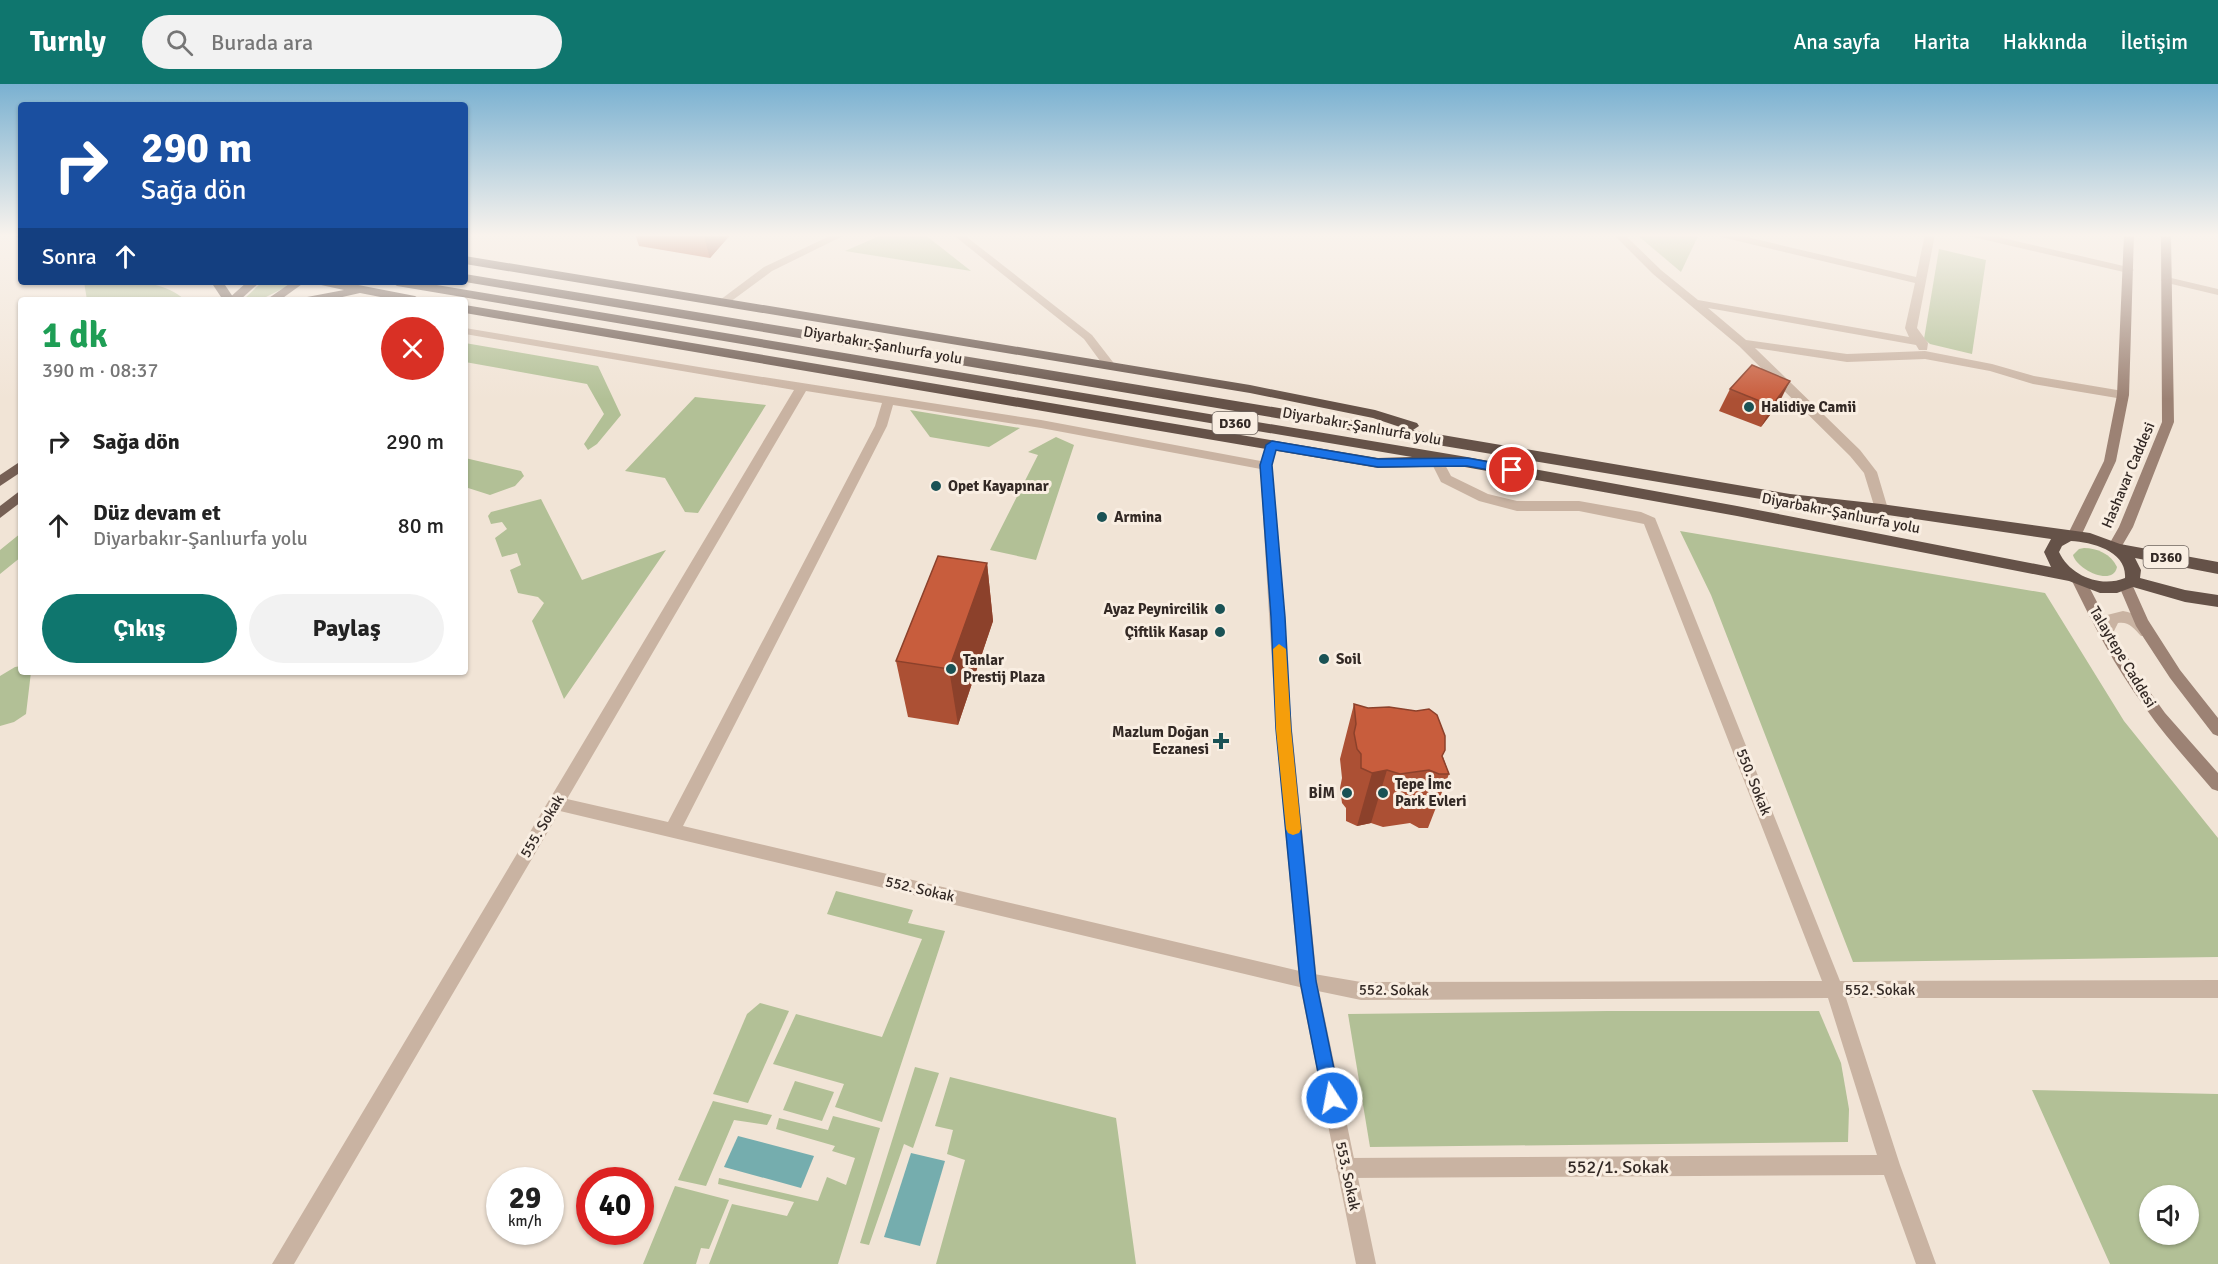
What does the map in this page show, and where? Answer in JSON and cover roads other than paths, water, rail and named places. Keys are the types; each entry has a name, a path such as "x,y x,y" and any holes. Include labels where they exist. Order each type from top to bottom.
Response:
{"highway":[{"path":"320,297 345,289"},
{"path":"367,289 402,297"},
{"name":"Diyarbakır-Şanlıurfa yolu","path":"439,289 1467,462 1737,511 2075,578 2105,588 2129,583"},
{"name":"Diyarbakır-Şanlıurfa yolu","path":"532,289 1768,495 2095,539 2115,548"},
{"path":"639,289 1250,389 1376,414 1458,442"},
{"path":"468,310 1378,463 1467,462"},
{"path":"2072,536 2060,538 2053,543 2051,550 2054,559 2075,578"},
{"path":"2115,548 2132,566 2134,574 2129,583"},
{"name":"D360","path":"2115,548 2218,568"},
{"name":"D360","path":"2129,583 2218,601"}],"main road":[{"path":"2072,536 2110,461 2123,395 2127,289"},
{"name":"Hashavar Caddesi","path":"2115,548 2126,527 2168,422 2167,289"},
{"path":"0,482 18,467"},
{"path":"0,513 18,498"},
{"name":"Talaytepe Caddesi","path":"2075,578 2136,684 2218,784"},
{"path":"2129,583 2141,622 2175,674 2218,730"}],"street":[{"path":"722,303 741,289"},
{"path":"1027,289 1088,337 1110,366"},
{"path":"1679,289 1743,343 1855,453 1870,472 1881,509"},
{"path":"1918,289 1911,328 1912,334 1924,350"},
{"path":"1695,302 1924,350 2034,380 2123,395"},
{"path":"468,331 1041,424 1266,465"},
{"path":"1743,343 1847,358 1924,350"},
{"name":"555. Sokak","path":"282,1264 802,387"},
{"path":"672,830 881,426 889,399"},
{"name":"553. Sokak","path":"1272,445 1266,465 1284,729 1308,981 1366,1264"},
{"name":"550. Sokak","path":"1437,462 1446,479 1484,498 1517,506 1579,506 1641,517 1650,521 1652,532 1772,826 1835,991 1890,1165 1926,1264"},
{"path":"2106,633 2112,618 2120,615 2133,618 2149,634"},
{"name":"552. Sokak","path":"556,803 1308,981 1362,991 2218,989"},
{"name":"552/1. Sokak","path":"1346,1168 1890,1165"}],"water":[{"path":"738,1136 814,1156 801,1188 724,1167"},
{"path":"911,1153 945,1161 920,1246 884,1237"}],"place":[{"name":"Halidiye Camii","path":"1749,407"},
{"name":"Opet Kayapınar","path":"936,486"},
{"name":"Armina","path":"1102,517"},
{"name":"Ayaz Peynircilik","path":"1220,609"},
{"name":"Çiftlik Kasap","path":"1220,632"},
{"name":"Soil","path":"1324,659"},
{"name":"Tanlar Prestij Plaza","path":"951,669"},
{"name":"Mazlum Doğan Eczanesi","path":"1221,741"},
{"name":"BİM","path":"1347,793"},
{"name":"Tepe İmc Park Evleri","path":"1383,793"}]}
